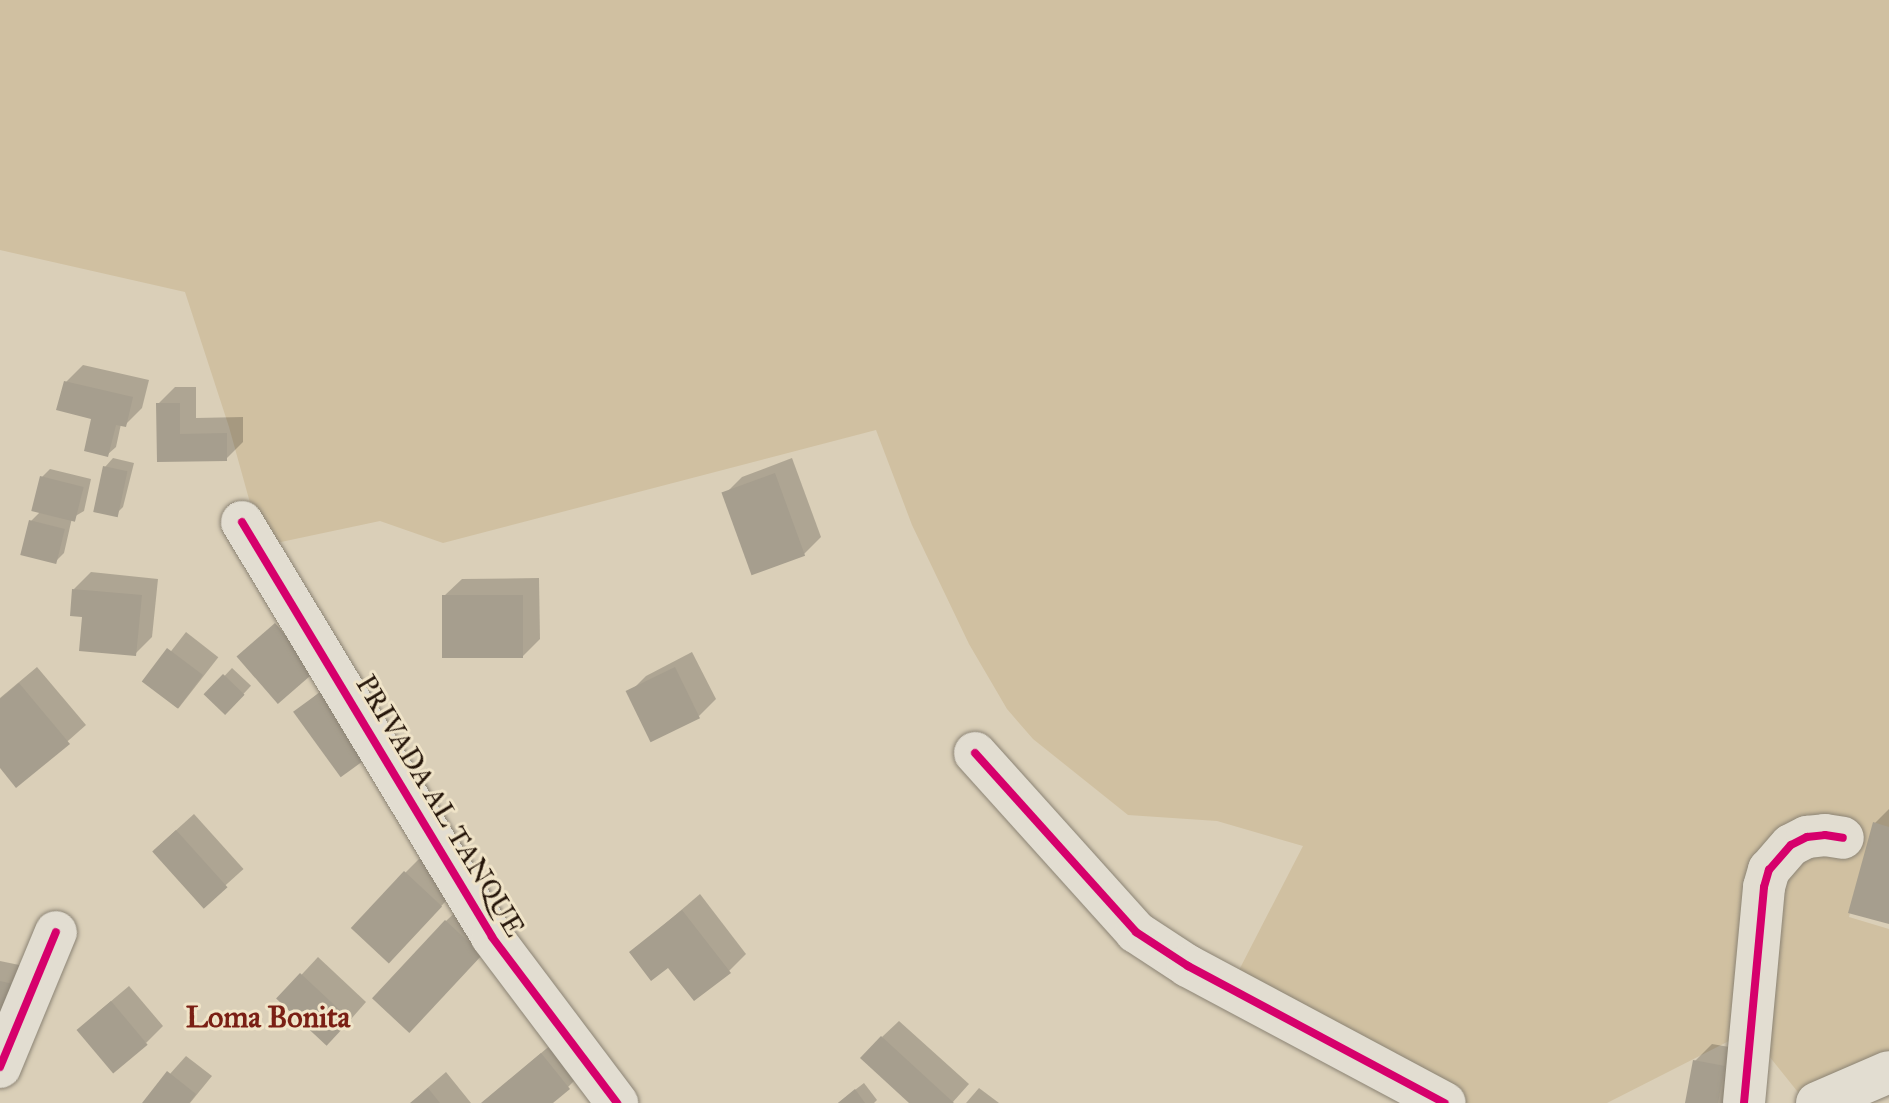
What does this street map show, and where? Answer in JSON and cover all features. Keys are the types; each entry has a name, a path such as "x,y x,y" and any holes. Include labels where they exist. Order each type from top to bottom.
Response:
{"street":[{"name":"PRIVADA AL TANQUE","path":"242,522 492,937 617,1103"},
{"path":"975,753 1136,932 1188,966 1445,1103"},
{"path":"1744,1103 1764,887 1769,870 1791,845 1807,837 1843,838"},
{"path":"0,1067 56,932"},
{"path":"1817,1103 1889,1072"}],"shaded area":[{"path":"0,0 1889,0 1889,828 1874,824 1849,917 1889,929 1889,1068 1801,1096 1761,1046 1729,1041 1607,1103 1461,1103 1237,974 1303,846 1217,821 1128,815 1033,739 1007,709 969,644 912,525 876,430 443,543 380,521 262,546 229,427 185,292 0,250"}],"building":[{"path":"64,381 133,397 126,427 116,425 108,457 84,451 91,419 56,410"},
{"path":"156,403 180,403 180,434 227,433 227,461 157,462"},
{"path":"103,466 127,471 118,517 93,512"},
{"path":"775,473 805,556 752,575 721,492"},
{"path":"40,476 84,487 75,522 31,511"},
{"path":"29,520 65,529 56,564 20,555"},
{"path":"72,589 142,595 136,656 79,651 82,617 70,616"},
{"path":"442,595 523,595 523,658 442,658"},
{"path":"275,623 316,671 278,704 237,656"},
{"path":"167,648 203,675 178,709 142,682"},
{"path":"675,667 700,718 651,742 626,691"},
{"path":"223,674 245,695 225,715 204,694"},
{"path":"19,683 70,744 16,788 0,768 0,699"},
{"path":"323,690 371,756 341,777 293,712"},
{"path":"1873,822 1889,827 1889,924 1848,913"},
{"path":"176,830 228,887 204,909 152,851"},
{"path":"404,871 442,906 389,964 351,928"},
{"path":"682,910 731,973 694,1001 668,968 651,981 629,952"},
{"path":"445,920 482,955 409,1033 372,998"},
{"path":"300,973 350,1020 327,1046 276,999"},
{"path":"0,981 13,984 0,1034"},
{"path":"111,1001 148,1045 113,1074 77,1030"},
{"path":"881,1036 954,1103 909,1103 860,1058"},
{"path":"541,1053 570,1089 553,1103 481,1103"},
{"path":"1693,1060 1725,1066 1718,1103 1685,1103"},
{"path":"167,1071 196,1094 189,1103 142,1103"},
{"path":"428,1088 440,1103 410,1103"},
{"path":"855,1089 865,1103 838,1103"}],"cycle path":[{"path":"242,522 492,937 617,1103"},
{"path":"975,753 1136,932 1188,966 1445,1103"},
{"path":"1744,1103 1764,887 1769,870 1791,845 1807,837 1825,835 1843,838"},
{"path":"0,1067 56,932"}],"district":[{"name":"Loma Bonita","path":"268,1017"}]}
